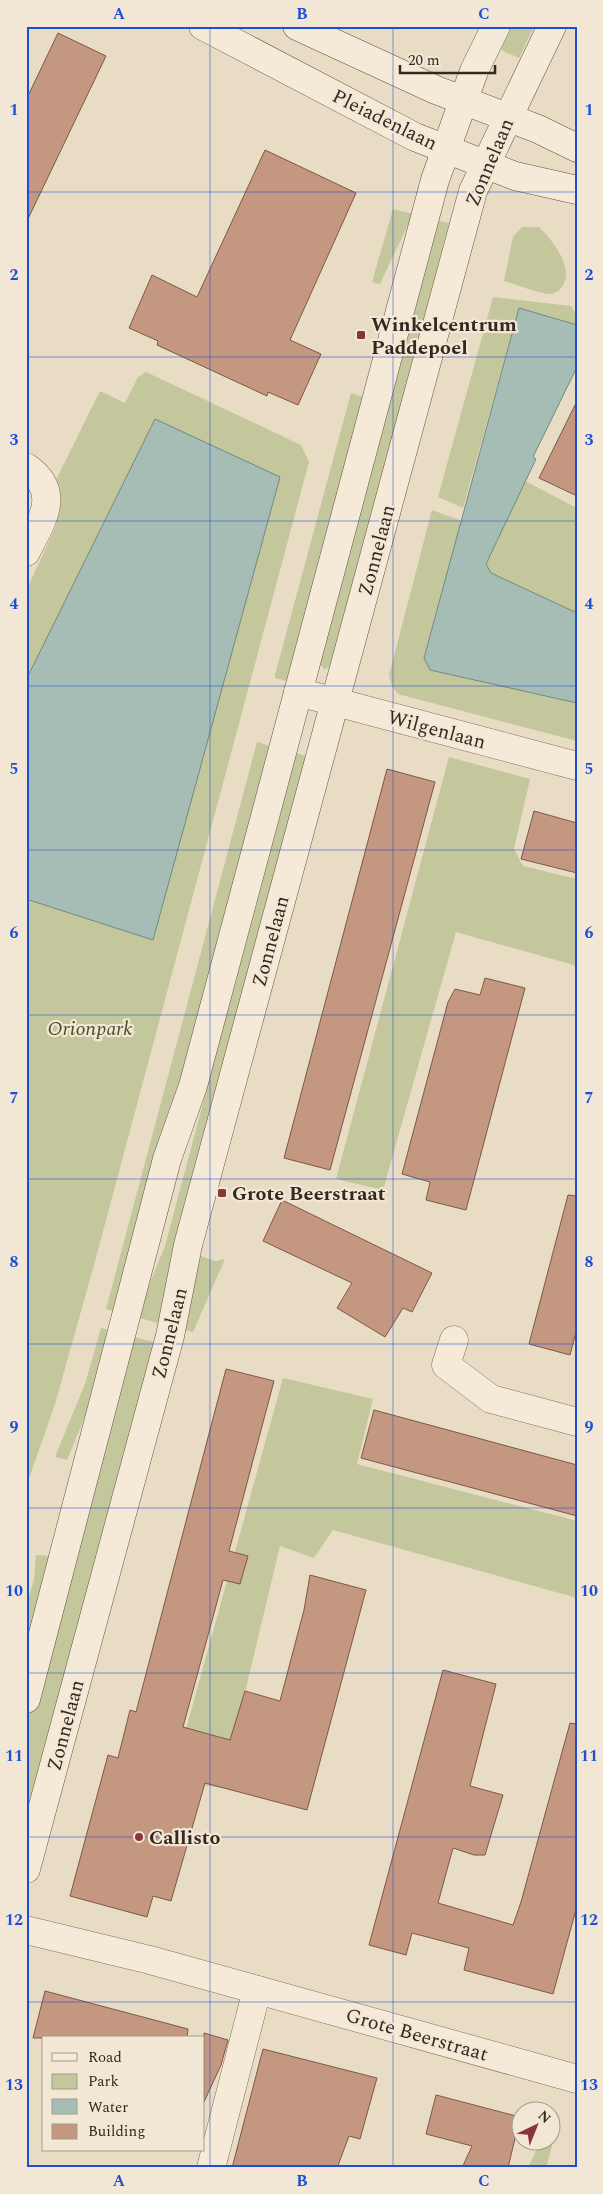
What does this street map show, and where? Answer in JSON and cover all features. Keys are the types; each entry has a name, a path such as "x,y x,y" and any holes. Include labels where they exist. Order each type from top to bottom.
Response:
{"street":[{"name":"Pleiadenlaan","path":"203,26 415,137 515,176 577,190"},
{"path":"297,26 463,100 577,148"},
{"name":"Zonnelaan","path":"26,1699 167,1159 193,1086 435,180 474,71 496,26"},
{"name":"Zonnelaan","path":"26,1869 170,1336 191,1236 473,191 552,26"},
{"path":"26,552 47,510 44,488 31,470"},
{"name":"Wilgenlaan","path":"298,692 577,766"},
{"path":"454,1340 446,1365 491,1399 577,1422"},
{"name":"Grote Beerstraat","path":"26,1930 150,1960 577,2079"},
{"path":"211,2168 257,1990"}],"green space":[{"path":"512,26 534,26 519,58 501,50"},
{"path":"393,209 413,214 380,284 372,282"},
{"path":"439,221 449,223 331,667 324,669 320,664"},
{"path":"522,227 539,227 561,255 566,272 565,280 562,287 556,292 551,294 543,293 504,281 513,237"},
{"path":"493,297 571,306 577,316 577,325 519,308 463,508 438,497"},
{"name":"Orionpark","path":"146,372 301,445 309,462 94,1265 55,1404 26,1487 26,899 153,940 155,419 26,680 26,591 56,526 61,499 55,482 100,391 125,403 138,377"},
{"path":"351,393 363,397 287,681 275,678 275,675"},
{"path":"525,481 577,508 577,613 491,573 486,564"},
{"path":"432,510 462,521 424,657 430,670 577,703 577,741 398,694 392,686 389,675"},
{"path":"257,742 270,746 118,1312 106,1309"},
{"path":"296,753 306,756 162,1324 136,1317 165,1246"},
{"path":"449,757 530,779 514,849 523,866 577,879 577,966 456,932 383,1190 336,1179"},
{"path":"200,1256 216,1261 225,1259 193,1332 181,1329"},
{"path":"101,1328 113,1331 97,1387 67,1460 55,1457 85,1384"},
{"path":"130,1336 158,1343 26,1834 26,1724"},
{"path":"283,1378 373,1399 357,1464 577,1521 577,1598 333,1530 314,1558 280,1546 222,1788 172,1780"},
{"path":"36,1555 51,1556 26,1656 26,1606 34,1579"},
{"path":"535,2152 550,2152 546,2168 528,2168"}],"water":[{"path":"519,308 577,325 577,367 533,457 536,459 486,564 491,573 577,613 577,703 430,670 424,658"},
{"path":"155,419 280,477 153,940 26,899 26,680"}],"building":[{"path":"58,33 106,56 26,223 26,100"},
{"path":"265,150 356,193 290,340 321,354 298,405 268,392 267,396 157,345 158,341 129,328 152,275 197,297"},
{"path":"577,401 577,496 539,478"},
{"path":"387,769 435,782 330,1170 284,1158"},
{"path":"534,811 577,823 577,873 521,859"},
{"path":"485,978 525,988 466,1210 426,1200 430,1182 402,1174 448,1002 455,989 480,995"},
{"path":"568,1195 577,1196 577,1328 570,1355 529,1344"},
{"path":"282,1200 432,1273 412,1312 403,1308 385,1337 337,1308 352,1283 263,1241"},
{"path":"226,1369 274,1381 229,1551 248,1556 240,1584 223,1580 183,1727 230,1740 245,1691 280,1701 304,1610 310,1575 366,1590 307,1810 205,1783 171,1901 153,1896 147,1917 70,1896 108,1755 118,1758 130,1710 136,1712"},
{"path":"374,1410 577,1465 577,1516 361,1458"},
{"path":"443,1670 496,1684 470,1786 503,1795 485,1855 474,1855 453,1848 438,1903 513,1925 570,1723 577,1724 577,1906 553,1994 464,1970 469,1948 412,1933 406,1955 369,1945"},
{"path":"45,1991 188,2029 187,2036 42,2036 42,2038 33,2038"},
{"path":"204,2033 228,2040 221,2065 205,2100 205,2036"},
{"path":"263,2049 377,2078 360,2139 349,2136 337,2168 232,2168"},
{"path":"436,2095 510,2114 510,2152 512,2152 508,2168 462,2168 472,2146 426,2134"}],"place":[{"name":"Winkelcentrum Paddepoel","path":"361,335"},
{"name":"Grote Beerstraat","path":"222,1193"},
{"name":"Callisto","path":"139,1837"}]}
